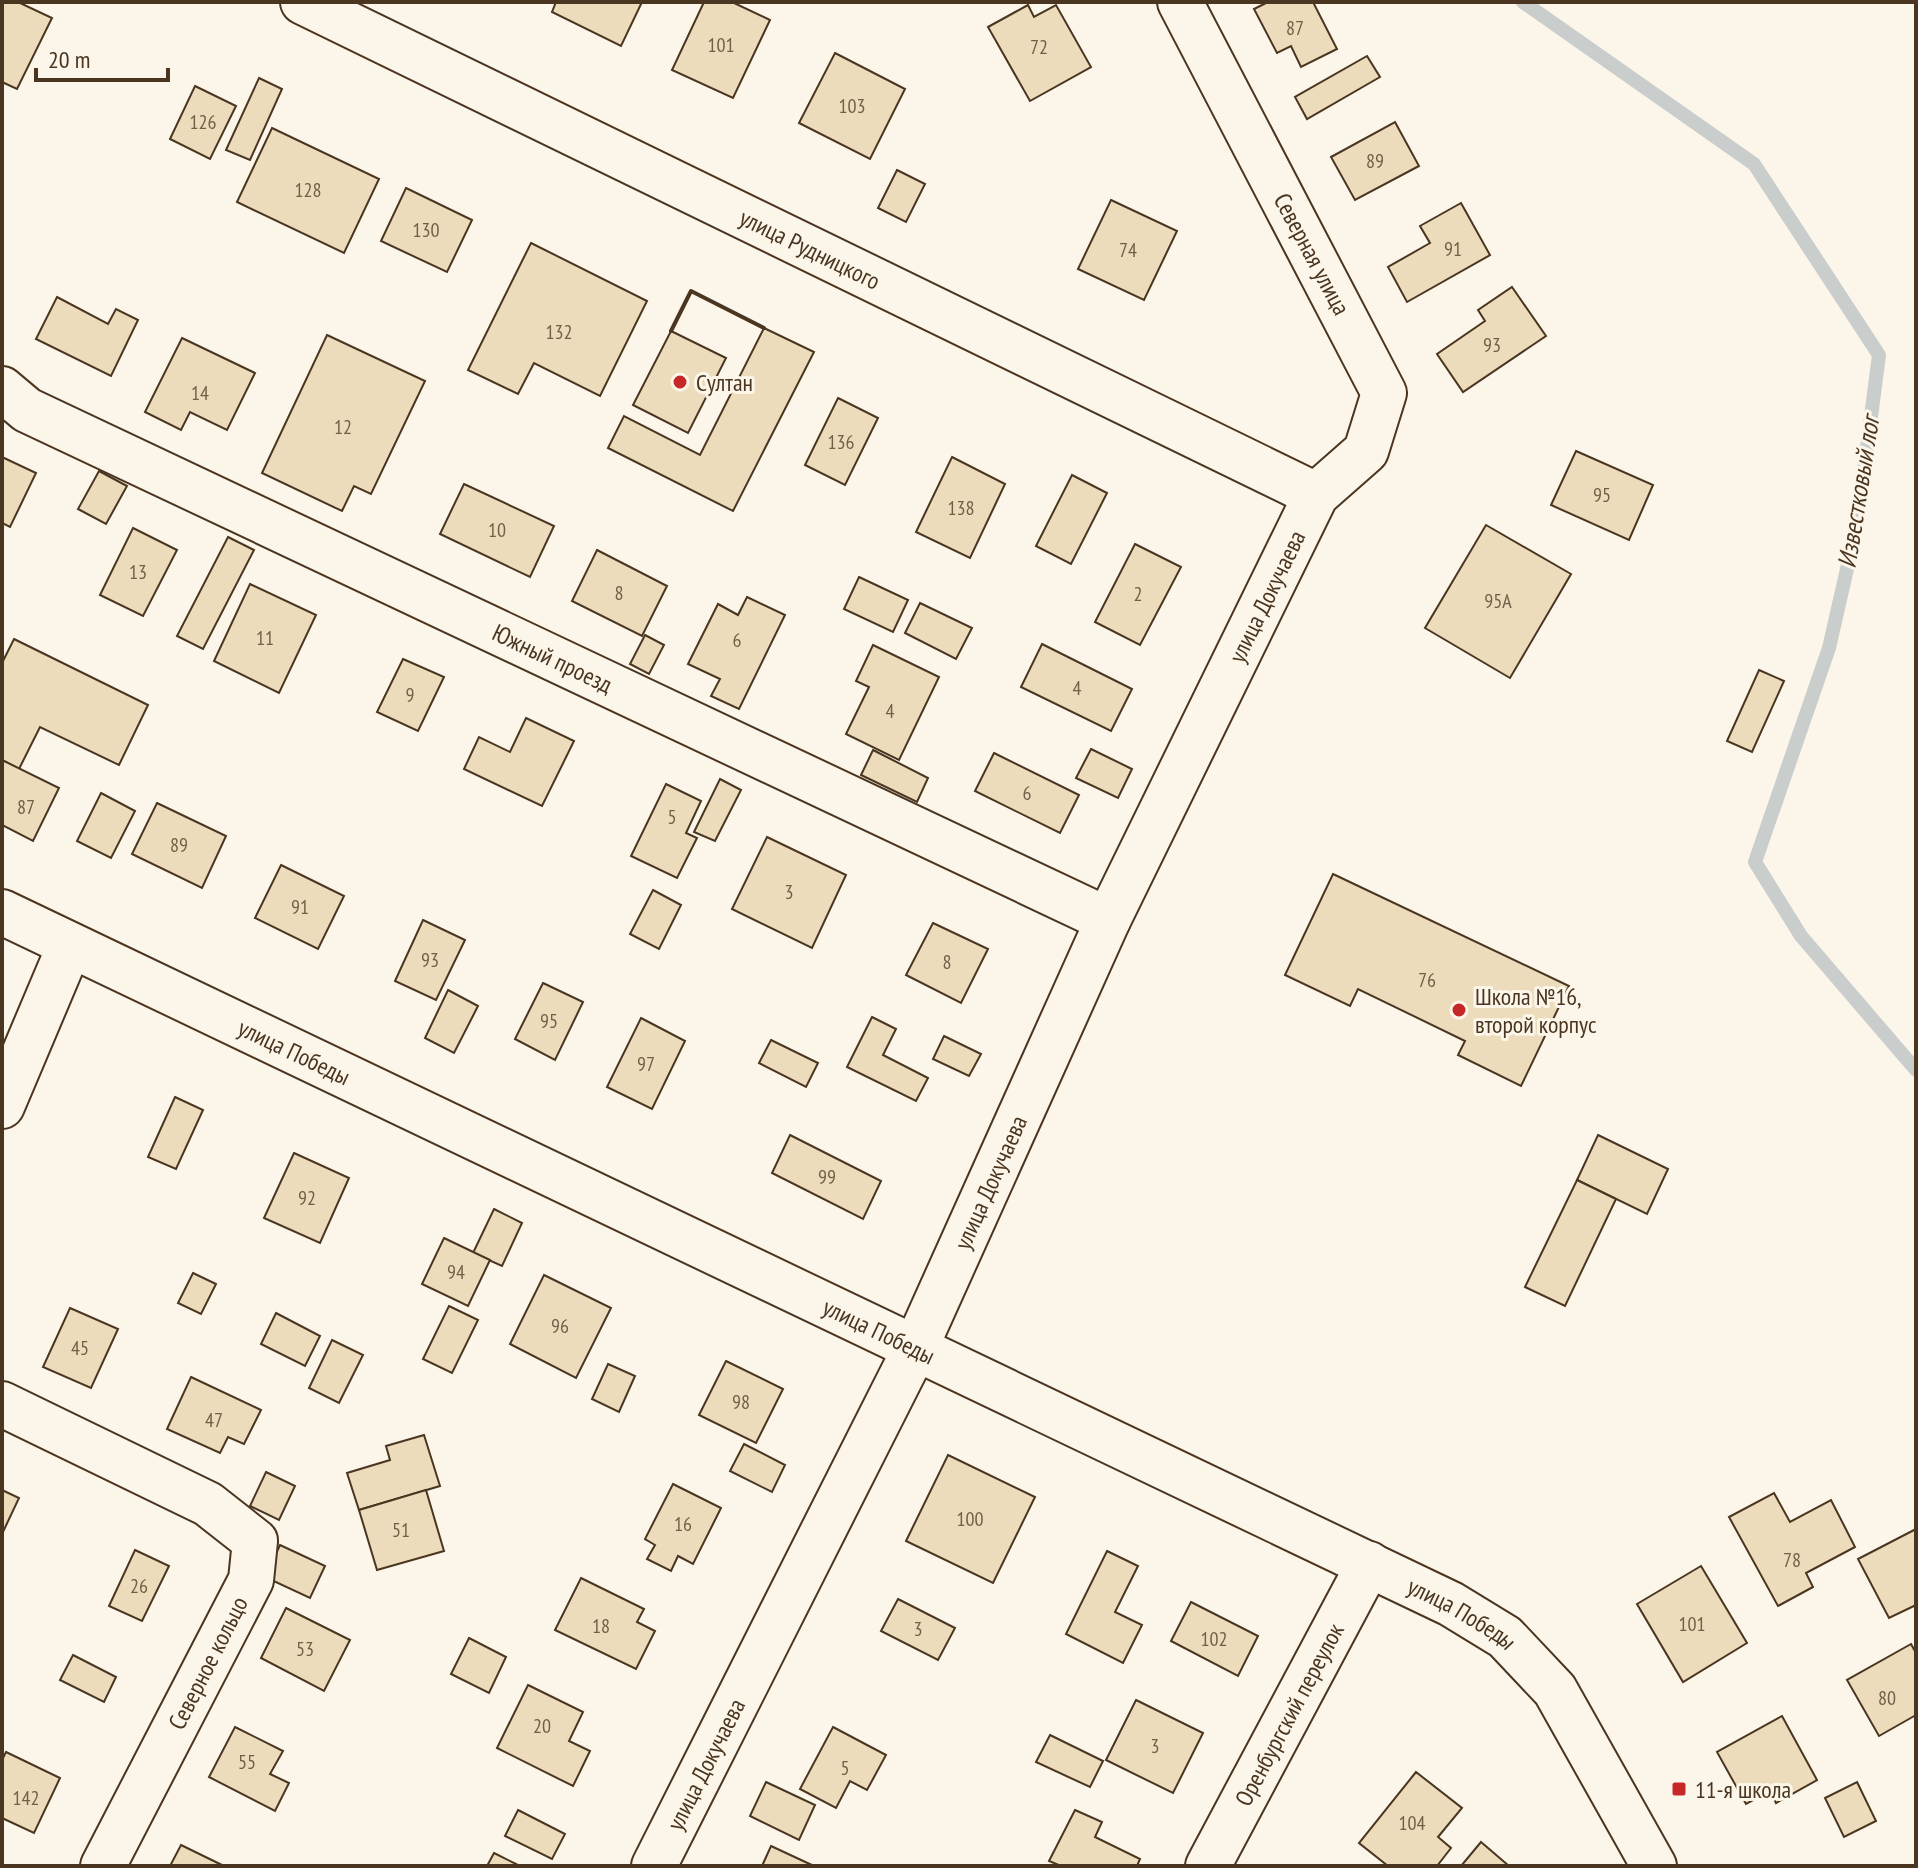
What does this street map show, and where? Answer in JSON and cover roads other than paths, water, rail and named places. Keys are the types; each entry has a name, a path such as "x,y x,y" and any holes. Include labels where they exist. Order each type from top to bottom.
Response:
{"street":[{"name":"улица Рудницкого","path":"303,2 1316,495"},
{"name":"Северная улица","path":"1180,2 1384,393 1366,451 1316,495"},
{"name":"Южный проезд","path":"2,389 27,410 1108,920"},
{"name":"улица Докучаева","path":"654,1866 915,1349 1108,920 1316,495"},
{"name":"улица Победы","path":"2,912 1451,1604 1505,1637 1555,1690 1654,1866"},
{"path":"2,1106 70,945"},
{"name":"Северное кольцо","path":"2,1404 208,1504 255,1541 251,1580 103,1866"},
{"name":"Оренбургский переулок","path":"1208,1866 1369,1564"}],"waterway":[{"name":"Известковый лог","path":"1523,2 1754,164 1879,355 1857,525 1829,648 1755,862 1801,936 1916,1070"}],"place":[{"name":"Султан","path":"680,382"},
{"name":"Школа №16, второй корпус","path":"1459,1010"},
{"name":"11-я школа","path":"1679,1789"}]}
